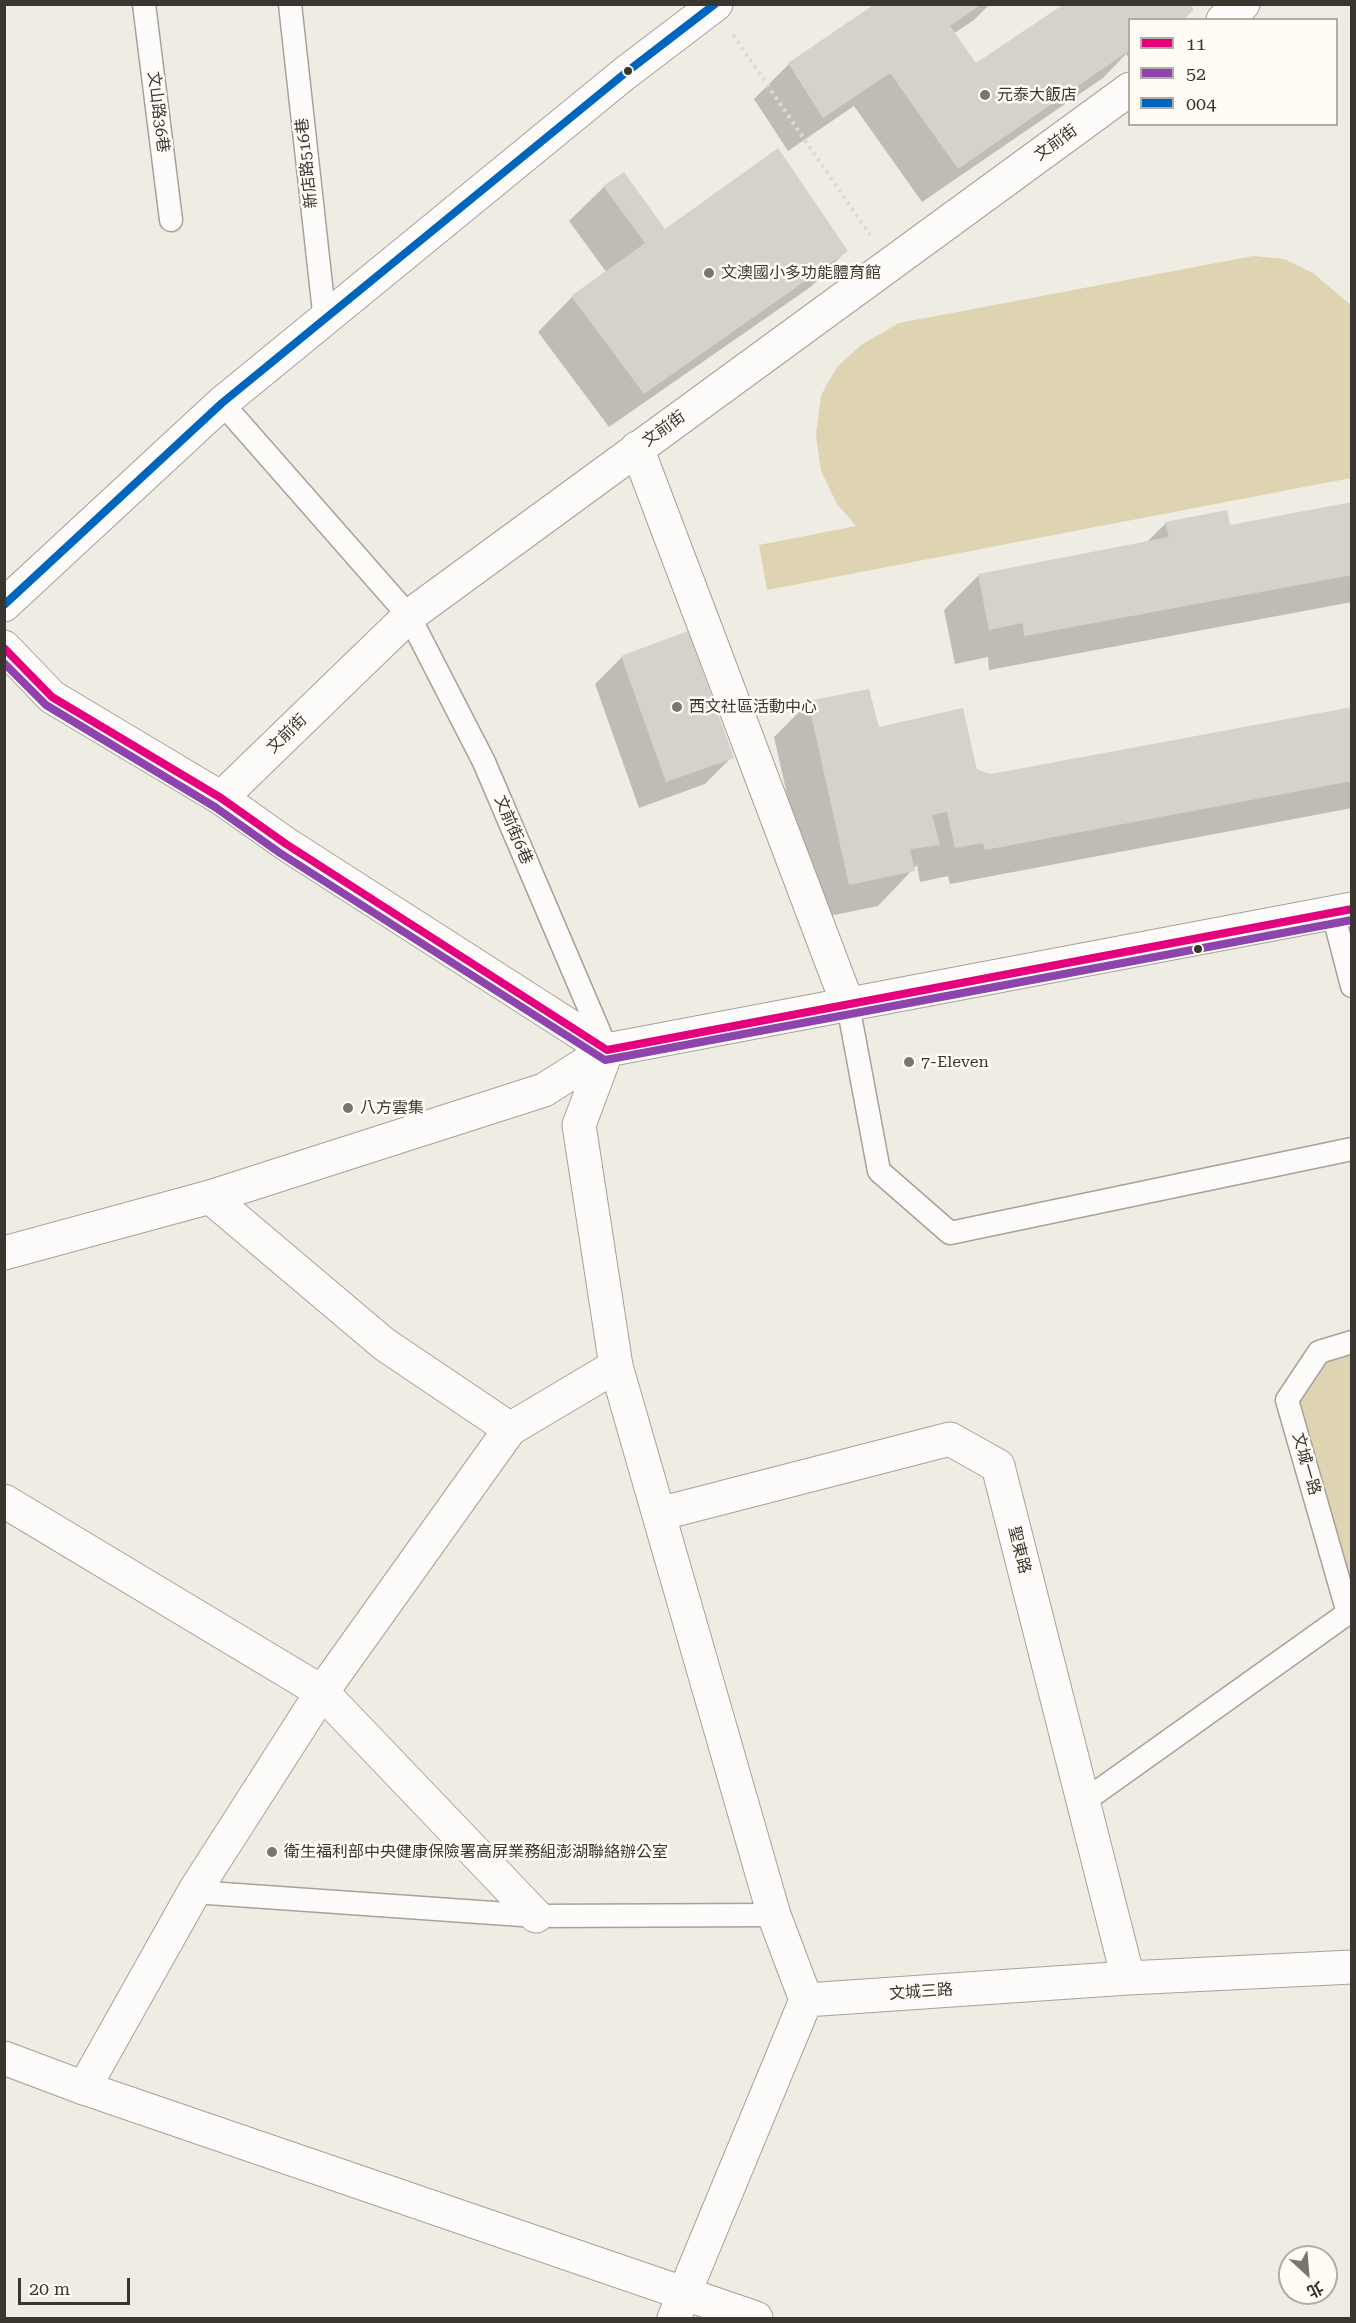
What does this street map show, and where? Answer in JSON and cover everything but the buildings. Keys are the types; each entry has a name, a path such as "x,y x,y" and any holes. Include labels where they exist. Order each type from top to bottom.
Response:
{"street":[{"path":"1226,18 1243,4"},
{"path":"4,605 222,403 624,74 715,6"},
{"name":"文前街","path":"221,798 410,616 1128,89"},
{"path":"637,448 848,1005"},
{"path":"4,647 52,697 221,798 286,844 607,1050"},
{"path":"4,1253 210,1197 544,1090 607,1050 1342,911"},
{"path":"607,1050 579,1125 616,1366 774,1916 806,2000 680,2306"},
{"path":"210,1197 384,1344 510,1429"},
{"path":"84,2088 194,1892 322,1692 510,1429 616,1366"},
{"name":"聖東路","path":"659,1514 950,1439 998,1466 1128,1978"},
{"path":"4,1500 322,1692 536,1916"},
{"name":"文城三路","path":"806,2000 1128,1978 1352,1967"},
{"path":"4,2058 680,2306 756,2319"}],"lane":[{"name":"文山路36巷","path":"144,4 171,220"},
{"name":"新店路516巷","path":"290,4 325,321"},
{"name":"文前街6巷","path":"222,403 410,616 484,762 607,1050"},
{"path":"1342,911 1352,986"},
{"path":"848,1005 879,1171 950,1233 1352,1149"},
{"name":"文城一路","path":"1350,1614 1287,1400 1319,1352 1352,1342"},
{"path":"1083,1802 1350,1614"},
{"path":"194,1892 536,1916 774,1916"}],"path":[{"path":"715,6 891,265"}],"shaded area":[{"path":"1253,256 1284,259 1313,273 1351,305 1351,478 767,590 759,545 856,526 837,504 821,471 816,435 821,395 837,367 861,345 899,323"},
{"path":"1351,1352 1351,1600 1293,1401 1322,1360"}],"transit line":[{"name":"004","path":"4,605 222,403 624,74 715,4"},
{"name":"11","path":"4,648 52,697 221,798 286,844 607,1050 1352,909"},
{"name":"52","path":"4,663 46,705 215,807 280,853 605,1060 1352,920"}],"place":[{"name":"元泰大飯店","path":"985,95"},
{"name":"文澳國小多功能體育館","path":"709,273"},
{"name":"西文社區活動中心","path":"677,707"},
{"name":"7-Eleven","path":"909,1062"},
{"name":"八方雲集","path":"348,1108"},
{"name":"衛生福利部中央健康保險署高屏業務組澎湖聯絡辦公室","path":"272,1852"}]}
